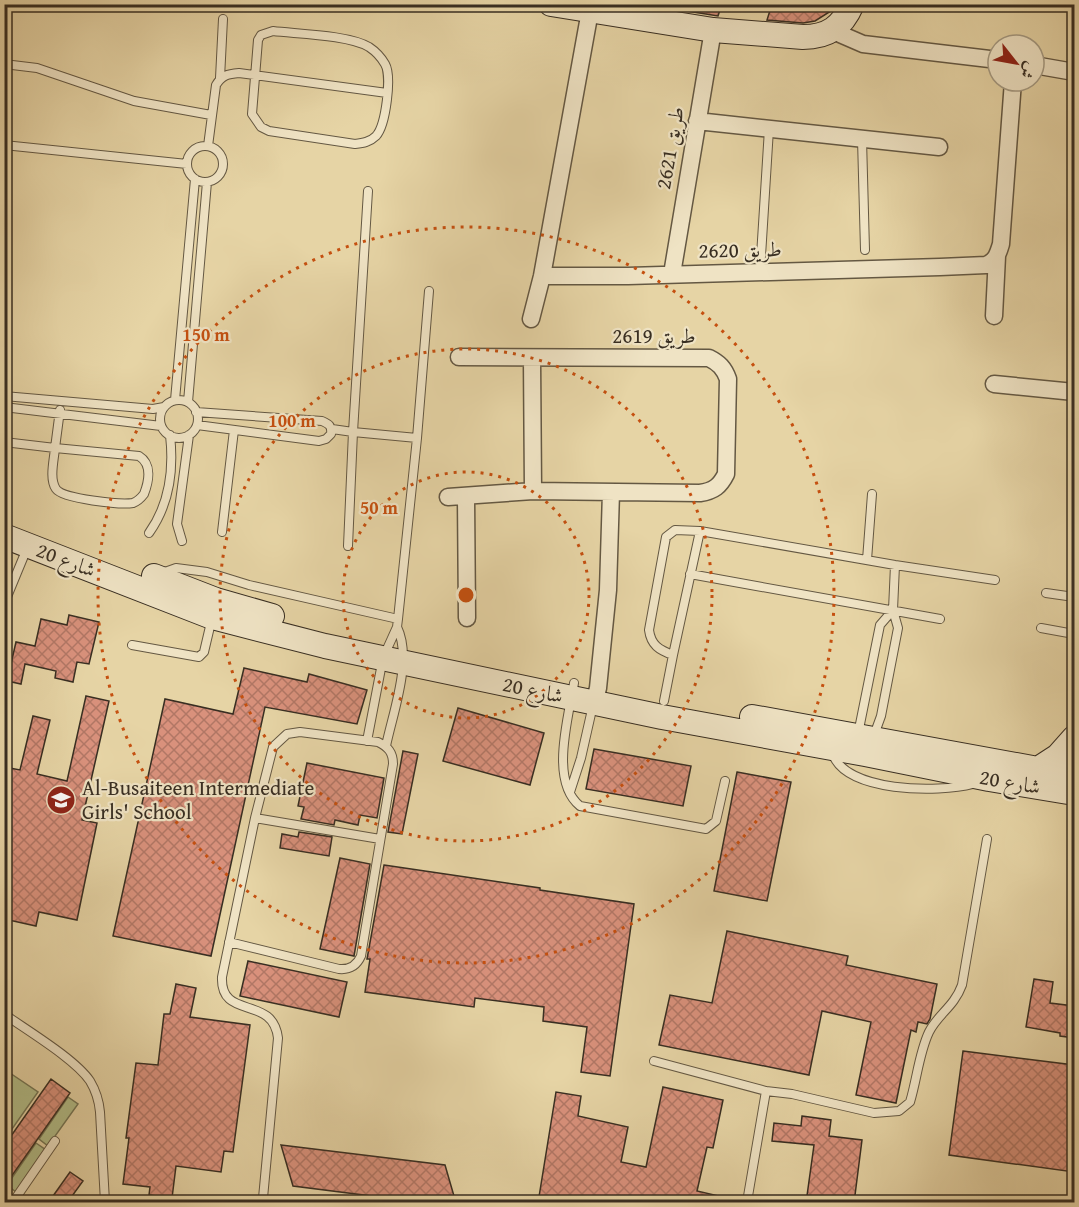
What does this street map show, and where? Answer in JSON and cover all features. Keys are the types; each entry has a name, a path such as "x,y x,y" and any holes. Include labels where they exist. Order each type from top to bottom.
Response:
{"main road":[{"path":"551,4 713,30 803,37 817,37 833,31 847,17 852,4"},
{"name":"شارع 20","path":"4,520 216,600 328,633 395,644 584,693 831,748 866,742 989,779 1074,793"},
{"name":"شارع 20","path":"4,536 212,617 395,644"},
{"name":"شارع 20","path":"663,709 1038,769 1074,772"},
{"path":"1038,769 1058,756 1074,738"}],"street":[{"path":"531,319 542,276 590,11"},
{"name":"طريق 2621","path":"672,274 713,30"},
{"path":"833,31 863,44 986,59"},
{"path":"1046,67 1074,72"},
{"path":"994,316 1012,93"},
{"path":"697,121 939,147"},
{"name":"طريق 2620","path":"542,276 628,276 986,265 998,256"},
{"name":"طريق 2619","path":"448,497 533,491 700,493 711,492 720,485 726,474 728,379 717,362 709,358 459,357"},
{"path":"532,359 533,491"},
{"path":"994,384 1074,392"},
{"path":"584,693 608,590 610,492"},
{"path":"466,497 468,618"}],"lane":[{"path":"208,146 216,85 220,78 224,20"},
{"path":"267,32 356,41 378,54 386,64 389,76 382,126 376,136 366,143 355,144 268,131 261,127 252,114 255,76 258,40 267,32"},
{"path":"4,64 37,68 134,101 211,115"},
{"path":"220,78 229,74 255,76 387,93"},
{"path":"760,272 769,129"},
{"path":"862,139 865,250"},
{"path":"4,145 187,164"},
{"path":"202,146 208,146 219,153 223,164 218,176 207,182 191,176 187,164 191,152 202,146"},
{"path":"175,400 195,179"},
{"path":"188,402 207,182"},
{"path":"348,546 368,191"},
{"path":"386,746 417,438 429,291"},
{"path":"4,396 153,410 164,407 175,400 188,402 196,412 197,425 189,435 177,524 182,541"},
{"path":"4,442 55,448 139,456 145,460 148,467 144,494 132,503 76,499 58,492 52,482 55,448 61,401"},
{"path":"4,407 161,426 170,435 183,437 189,435"},
{"path":"161,426 161,413 164,407"},
{"path":"196,412 322,421 329,423 332,429 326,439 319,441 197,425"},
{"path":"332,429 417,438"},
{"path":"222,532 234,430"},
{"path":"149,533 160,518 168,490 170,435"},
{"path":"867,560 872,494"},
{"path":"673,655 656,647 651,640 649,630 666,537 675,530 700,531 995,580"},
{"path":"663,709 700,531"},
{"path":"4,604 7,587 28,545"},
{"path":"866,742 881,716 898,628 893,610 895,565"},
{"path":"690,574 940,619"},
{"path":"1046,593 1074,597"},
{"path":"866,742 880,625 893,610"},
{"path":"132,645 199,657 204,652 212,617"},
{"path":"1041,628 1074,634"},
{"path":"367,741 395,644"},
{"path":"584,693 561,760 575,803 585,808 701,830 711,827 716,821 725,781"},
{"path":"570,792 581,758 584,693"},
{"path":"229,942 339,969 353,967 361,956 393,764 392,755 386,746 378,742 293,732 281,737 270,753 255,818 229,942 222,977 225,995 234,1003 269,1016 277,1030 263,1198 265,1203"},
{"path":"831,748 834,759 854,777 895,786 943,789 989,779"},
{"path":"255,818 380,839"},
{"path":"654,1061 765,1091 792,1094 874,1113 899,1111 908,1106 929,1033 937,1020 955,1001 962,985 987,839"},
{"path":"4,1014 78,1067 92,1083 100,1112 105,1203"},
{"path":"747,1203 765,1091"},
{"path":"13,1203 55,1141"}],"green space":[{"path":"4,1069 38,1092 5,1139 4,1139"},
{"path":"68,1097 78,1104 48,1146 39,1139"},
{"path":"36,1143 46,1150 16,1192 7,1185"}],"building":[{"path":"662,4 722,4 718,16 662,7"},
{"path":"772,4 836,4 831,11 815,21 803,23 767,20"},
{"path":"69,615 99,622 89,664 77,662 73,682 55,678 56,671 25,664 21,684 7,681 16,642 35,646 41,619 67,625"},
{"path":"244,668 307,682 309,674 367,690 357,724 265,707 211,956 113,936 165,699 233,714"},
{"path":"86,696 109,701 82,820 97,823 77,920 39,912 36,926 4,919 4,767 20,770 33,716 50,720 37,774 67,781"},
{"path":"458,708 544,733 530,785 443,761"},
{"path":"594,749 691,766 683,806 586,789"},
{"path":"403,751 418,754 402,834 388,832"},
{"path":"307,763 384,778 377,818 360,815 358,825 335,820 334,825 301,819 304,807 298,806"},
{"path":"737,772 791,782 767,901 714,891"},
{"path":"299,832 332,837 329,856 280,848 282,834 298,837"},
{"path":"340,858 370,864 354,956 320,949"},
{"path":"384,865 634,904 610,1076 581,1072 587,1027 543,1021 544,1007 475,998 474,1007 365,992 370,959 367,959"},
{"path":"727,931 848,956 846,965 937,984 930,1019 927,1024 918,1022 916,1032 911,1030 896,1103 856,1095 871,1022 822,1011 809,1075 659,1045 670,995 712,1003"},
{"path":"248,961 347,982 339,1017 240,996"},
{"path":"1034,979 1053,982 1050,1003 1074,1006 1074,1038 1026,1027"},
{"path":"176,984 196,988 190,1017 250,1025 233,1152 224,1151 221,1172 176,1166 172,1198 149,1195 150,1187 123,1184 129,1138 126,1138 136,1063 158,1065 164,1014 170,1014"},
{"path":"963,1051 1074,1065 1074,1172 949,1155"},
{"path":"51,1079 70,1093 4,1187 4,1146"},
{"path":"663,1087 723,1100 713,1148 707,1147 697,1191 723,1197 723,1203 591,1203 564,1197 563,1203 538,1203 556,1092 581,1096 578,1116 628,1127 621,1162 646,1167"},
{"path":"802,1116 831,1120 829,1136 862,1140 854,1203 806,1203 814,1145 772,1141 774,1123 801,1126"},
{"path":"281,1145 445,1165 456,1203 427,1203 293,1186"},
{"path":"70,1172 83,1181 67,1203 48,1203"}],"place":[{"name":"Al-Busaiteen Intermediate Girls' School","path":"61,800"}]}
